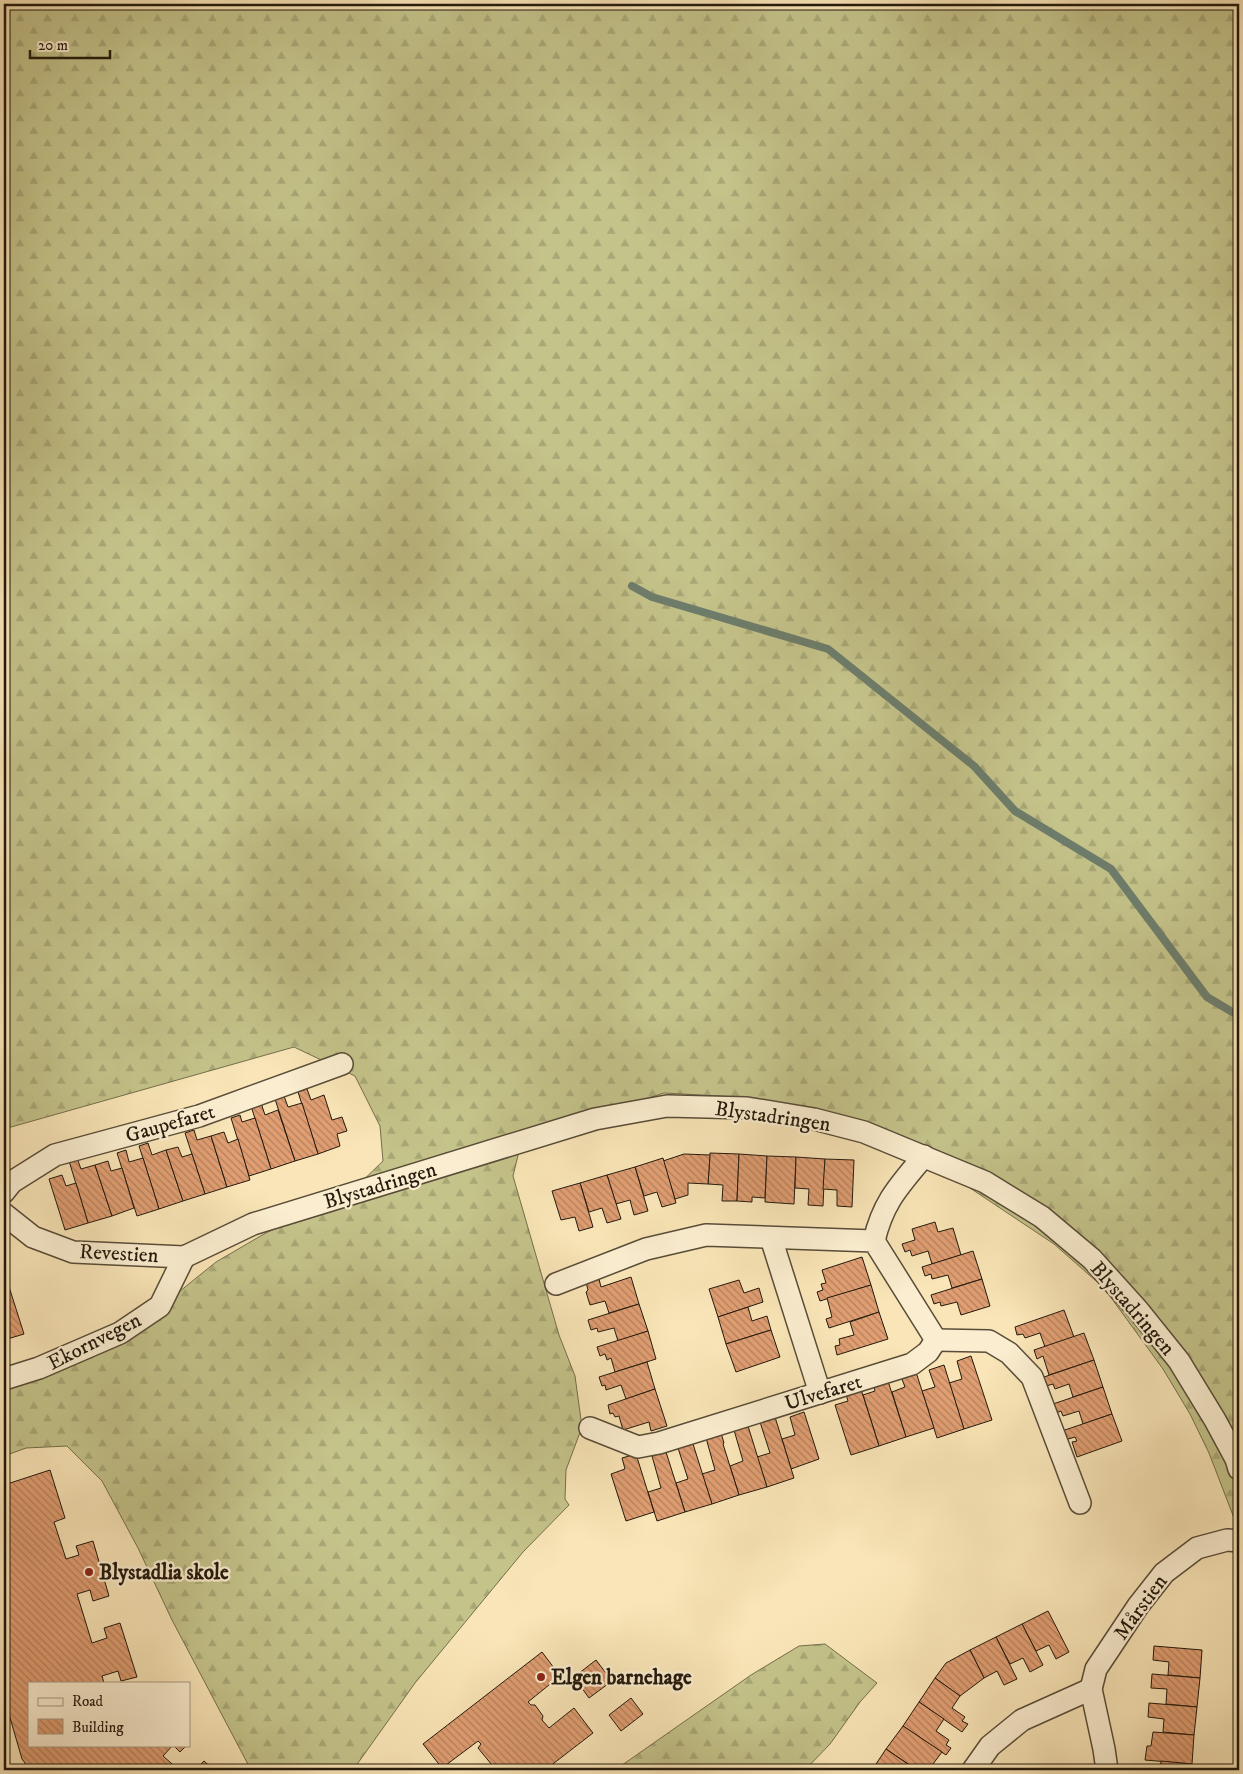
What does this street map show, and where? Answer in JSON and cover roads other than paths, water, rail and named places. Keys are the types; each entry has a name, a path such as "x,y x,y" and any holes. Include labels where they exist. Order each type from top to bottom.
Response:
{"street":[{"name":"Gaupefaret","path":"4,1192 12,1182 55,1155 199,1116 342,1064"},
{"name":"Blystadringen","path":"184,1257 253,1224 595,1119 667,1106 747,1108 814,1119 864,1132 985,1182 1042,1217 1092,1259 1138,1310 1179,1361 1215,1420 1236,1459 1239,1469"},
{"path":"924,1156 894,1191 879,1220 874,1241 936,1340 989,1341 1009,1353 1032,1377 1080,1503"},
{"name":"Revestien","path":"4,1214 33,1237 73,1252 184,1257"},
{"path":"556,1284 646,1249 706,1236 874,1241"},
{"path":"771,1238 820,1393"},
{"name":"Ekornvegen","path":"4,1379 39,1368 128,1328 160,1306 184,1257"},
{"name":"Ulvefaret","path":"590,1428 638,1447 659,1443 912,1364 928,1352 936,1340"},
{"name":"Mårstien","path":"1107,1770 1091,1689 1096,1669 1138,1606 1164,1572 1197,1548 1227,1540 1239,1541"},
{"path":"973,1770 990,1746 1022,1720 1091,1689"}],"waterway":[{"path":"632,586 652,597 828,649 974,766 1015,811 1111,869 1207,997 1239,1016"}],"place":[{"name":"Blystadlia skole","path":"89,1572"},
{"name":"Elgen barnehage","path":"541,1677"}]}
